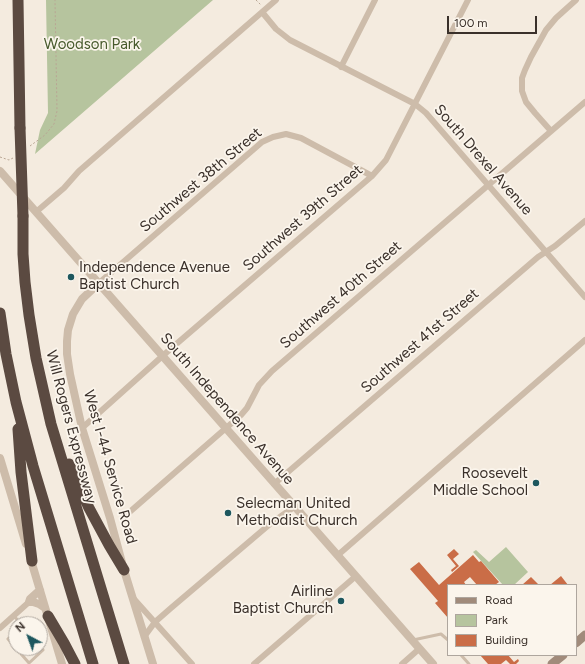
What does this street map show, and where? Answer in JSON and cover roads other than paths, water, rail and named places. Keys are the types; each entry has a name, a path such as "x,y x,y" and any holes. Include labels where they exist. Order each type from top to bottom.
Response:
{"highway":[{"name":"Will Rogers Expressway","path":"18,0 23,254 29,315 36,358 51,424 124,664"},
{"path":"0,313 6,354 16,402 33,466 93,664"},
{"path":"16,402 21,472 32,561"},
{"path":"51,424 89,508 124,570"},
{"path":"46,612 75,664"}],"main road":[{"path":"577,642 585,636"},
{"path":"552,664 561,656"}],"street":[{"path":"36,212 64,188 79,171 276,0"},
{"path":"341,67 375,0"},
{"name":"Southwest 39th Street","path":"82,428 162,356 372,176 386,160 468,0"},
{"path":"551,131 526,102 522,91 522,78 529,61 546,30 576,0"},
{"name":"South Drexel Avenue","path":"263,11 276,29 290,40 414,104 429,116 585,297"},
{"name":"Southwest 40th Street","path":"125,516 241,416 268,375 585,102"},
{"name":"Southwest 38th Street","path":"99,283 262,142 273,137 286,134 301,138 372,176"},
{"name":"South Independence Avenue","path":"0,171 433,664"},
{"name":"Southwest 41st Street","path":"274,484 538,257 555,246 585,220"},
{"name":"West I-44 Service Road","path":"99,283 82,299 71,318 68,330 67,354 82,428 153,664"},
{"path":"338,556 585,340"},
{"path":"0,458 62,664"},
{"path":"144,637 155,622 270,524 294,506"},
{"path":"254,664 356,576"},
{"path":"14,616 40,590"},
{"path":"132,596 192,664"},
{"path":"29,602 39,604 46,612"},
{"path":"0,628 8,621"},
{"path":"402,664 419,649"}],"lane":[{"path":"412,640 441,634 447,639"},
{"path":"23,656 29,663 37,656"},
{"path":"462,656 469,664"}],"place":[{"name":"Independence Avenue Baptist Church","path":"71,277"},
{"name":"Roosevelt Middle School","path":"536,483"},
{"name":"Selecman United Methodist Church","path":"228,513"},
{"name":"Airline Baptist Church","path":"341,601"}],"park label":[{"name":"Woodson Park","path":"92,45"}]}
